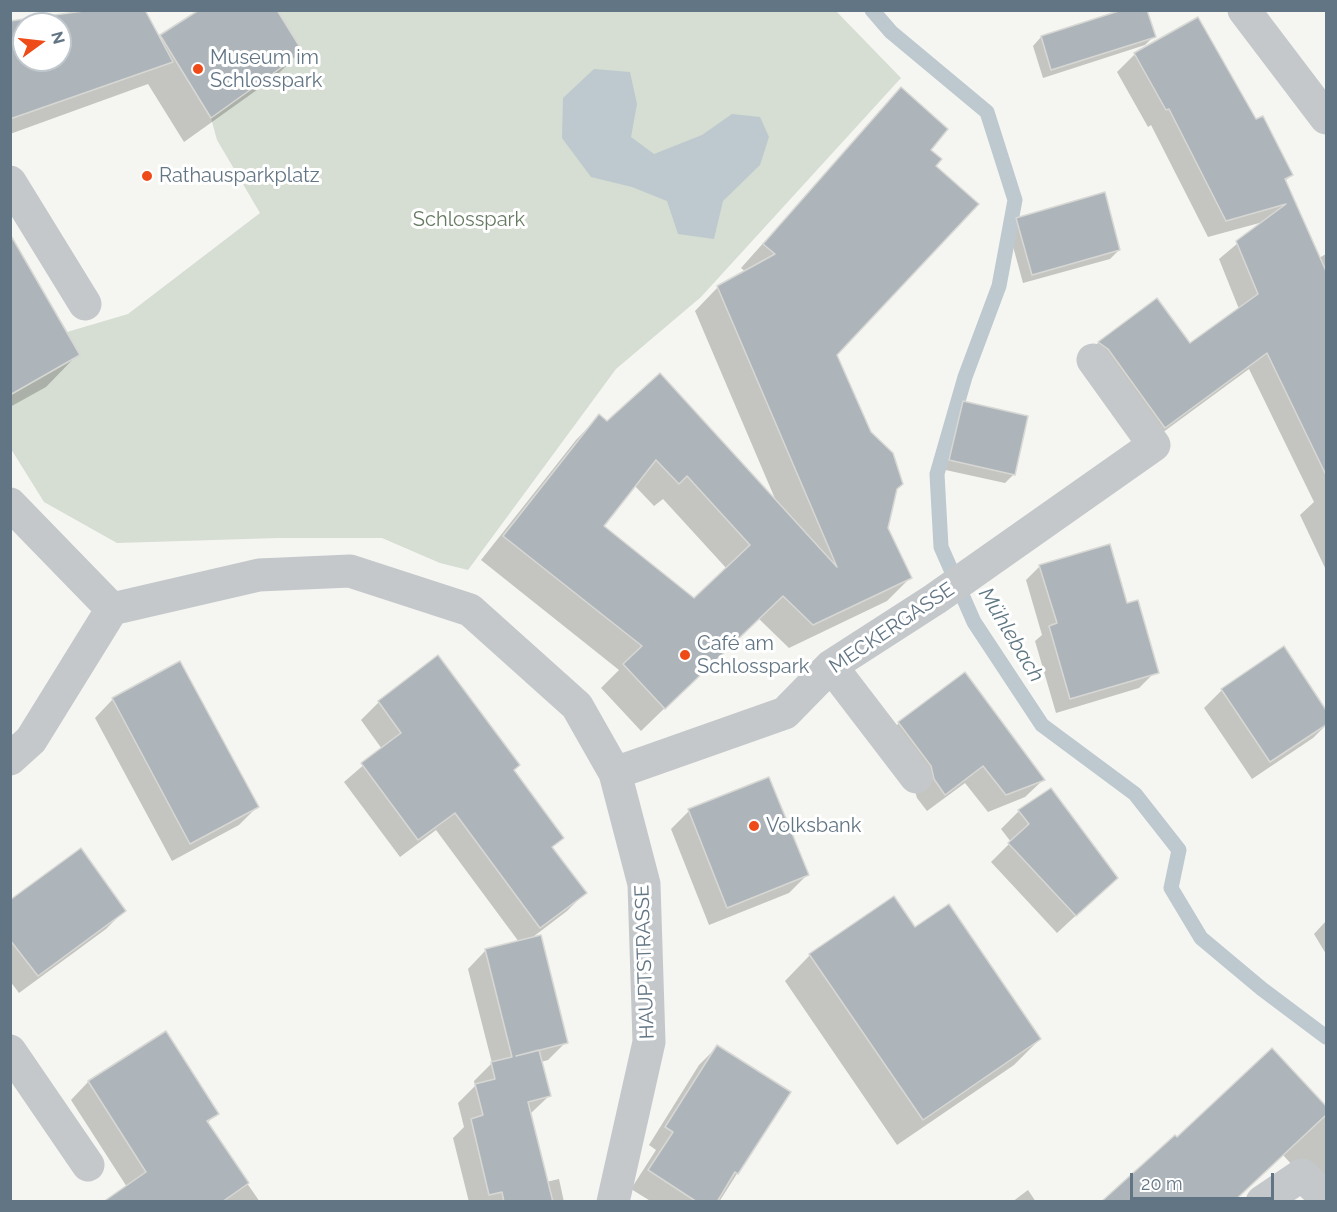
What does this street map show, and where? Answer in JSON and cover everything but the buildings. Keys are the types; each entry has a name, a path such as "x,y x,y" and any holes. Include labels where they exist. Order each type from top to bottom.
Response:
{"street":[{"path":"1244,10 1326,118"},
{"path":"10,182 85,304"},
{"name":"MECKERGASSE","path":"615,773 785,713 831,666 981,568 1154,445 1094,360"},
{"path":"10,504 112,609 31,740 10,759"},
{"name":"HAUPTSTRASSE","path":"112,609 259,575 350,571 470,610 577,706 615,773 644,884 649,1042 613,1202"},
{"path":"831,666 916,777"},
{"path":"10,1051 88,1165"},
{"path":"1262,1202 1302,1175 1326,1198"}],"green space":[{"name":"Schlosspark","path":"277,11 836,11 901,78 701,297 616,369 468,570 440,563 382,538 278,538 117,543 44,502 11,449 11,395 79,355 67,332 128,314 260,213 217,140 211,118 303,52"}],"shaded area":[{"path":"594,69 630,72 637,104 631,137 654,154 702,135 732,114 760,117 769,137 760,165 723,201 714,239 678,234 667,201 632,187 591,177 562,138 563,98"}],"waterway":[{"name":"Mühlebach","path":"872,10 891,32 987,112 1015,200 999,286 965,377 937,474 941,547 974,622 1042,725 1135,794 1179,850 1171,888 1201,938 1262,989 1326,1037"}],"place":[{"name":"Museum im Schlosspark","path":"198,69"},
{"name":"Rathausparkplatz","path":"147,176"},
{"name":"Café am Schlosspark","path":"685,655"},
{"name":"Volksbank","path":"754,826"}]}
